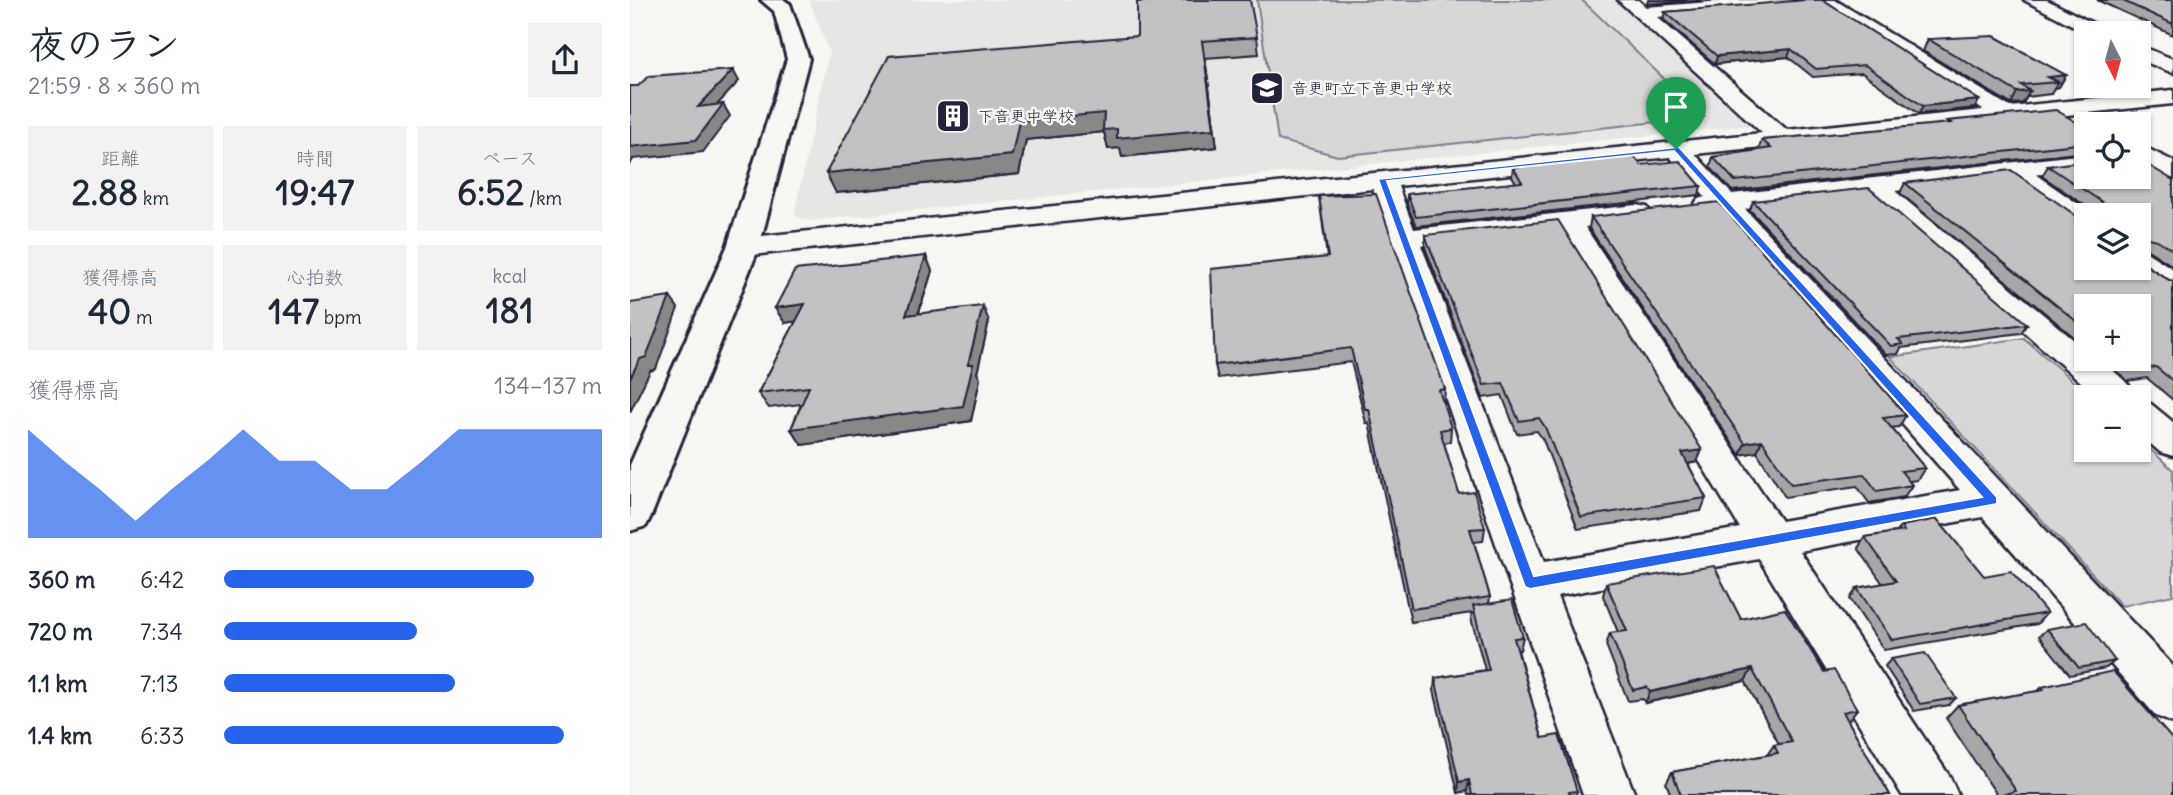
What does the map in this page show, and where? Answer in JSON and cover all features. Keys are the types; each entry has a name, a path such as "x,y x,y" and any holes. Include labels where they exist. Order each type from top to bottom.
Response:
{"street":[{"path":"630,514 743,247 798,59 783,8 771,0"},
{"path":"1634,7 1803,0"},
{"path":"1822,0 2005,114"},
{"path":"2032,0 2077,21"},
{"path":"1634,7 1781,138"},
{"path":"2151,57 2173,68"},
{"path":"743,247 2173,97"},
{"path":"2064,108 2074,114"},
{"path":"1676,149 2173,700"},
{"path":"2151,160 2173,171"},
{"path":"1403,239 2074,162"},
{"path":"2012,170 2074,214"},
{"path":"1382,179 1609,795"},
{"path":"1873,186 2106,385"},
{"path":"1567,221 1932,795"},
{"path":"2151,268 2173,283"},
{"path":"2151,424 2173,442"},
{"path":"1530,583 1993,500"}],"shaded area":[{"name":"音更町立下音更中学校","path":"809,0 1615,0 1752,125 808,221 794,215 829,52"},
{"path":"1257,0 1582,0 1704,117 1338,156 1278,140"},
{"path":"2024,338 2077,385 2074,385 2074,462 2151,462 2151,450 2173,470 2173,595 2122,606 1890,357"}],"building":[{"name":"下音更中学校","path":"1250,0 1257,37 1202,41 1214,129 1117,138 1117,129 1103,130 1104,113 1019,121 1012,155 826,173 889,56 1137,36 1137,2"},
{"path":"1822,0 1979,100 1923,106 1865,65 1816,69 1791,49 1717,56 1665,12"},
{"path":"2121,0 2173,0 2173,24"},
{"path":"1994,36 2066,75 2048,77 2058,82 2021,85 2030,91 2017,92 1928,39"},
{"path":"733,70 698,107 723,104 696,140 630,147 630,86 638,86 649,76"},
{"path":"2056,110 2074,121 2074,144 1735,181 1713,157 1771,148 1762,140 1951,123 1947,121"},
{"path":"1633,155 1641,165 1680,161 1701,186 1416,217 1407,194 1522,182 1513,167"},
{"path":"2074,163 2074,183 2048,166"},
{"path":"2151,167 2173,180 2173,250 2151,239 2151,203 2102,202 2082,189 2151,189"},
{"path":"2011,170 2074,214 2074,280 2151,280 2151,268 2173,281 2173,381 2156,367 2151,368 2151,294 2074,294 2074,319 1905,183"},
{"path":"1869,188 2027,324 1898,339 1903,344 1891,346 1753,201"},
{"path":"1376,194 1445,389 1439,390 1451,428 1440,430 1459,494 1474,492 1485,528 1470,529 1490,597 1412,609 1369,409 1365,409 1351,348 1215,365 1211,269 1328,257 1319,196"},
{"path":"1719,202 1906,415 1883,418 1925,468 1901,471 1912,485 1877,491 1864,474 1791,484 1762,440 1745,443 1591,217"},
{"path":"1558,220 1702,450 1682,453 1706,498 1581,517 1539,418 1519,421 1503,383 1484,385 1425,235"},
{"path":"926,256 906,315 983,306 968,364 973,364 963,406 791,429 809,387 758,393 805,304 775,308 795,270"},
{"path":"670,297 646,357 640,359 630,378 630,303"},
{"path":"1937,519 1984,576 2011,571 2047,613 1892,640 1857,588 1896,581 1865,537 1904,531 1901,526"},
{"path":"1714,566 1741,619 1785,609 1824,672 1834,670 1857,709 1843,712 1890,795 1681,795 1672,772 1778,753 1774,745 1792,742 1752,669 1650,692 1647,687 1633,690 1610,633 1627,631 1606,583"},
{"path":"1512,600 1523,637 1514,638 1542,738 1559,735 1577,791 1569,792 1570,795 1472,795 1469,780 1459,782 1435,678 1489,670 1473,606"},
{"path":"2086,622 2115,661 2079,668 2047,629"},
{"path":"1925,653 1956,698 1920,704 1891,659"},
{"path":"2113,671 2173,740 2173,795 2001,795 2016,791 1958,705 2044,690 2042,687"}],"place":[{"name":"音更町立下音更中学校","path":"1267,88"},
{"name":"下音更中学校","path":"953,116"}],"route":[{"path":"1676,149 1993,500 1530,583 1382,179 1676,149"}]}
